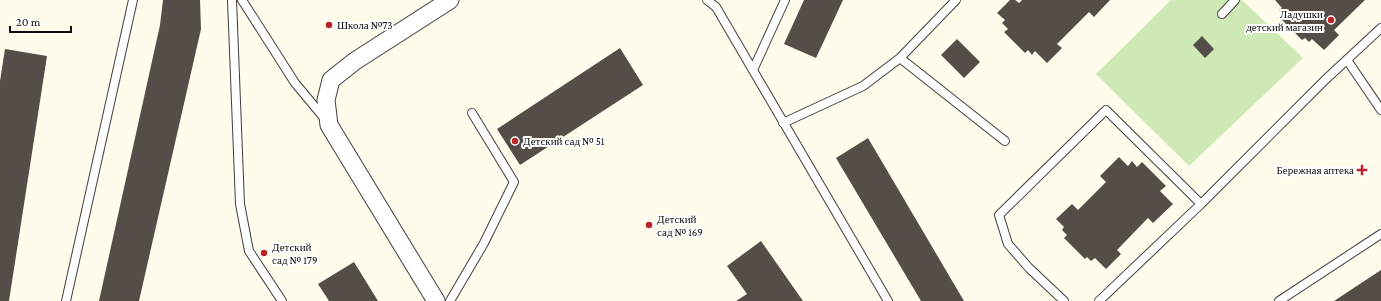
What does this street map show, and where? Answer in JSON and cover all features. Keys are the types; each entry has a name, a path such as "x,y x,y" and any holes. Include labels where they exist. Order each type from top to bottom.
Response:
{"street":[{"path":"436,301 329,124 326,100 331,80 355,61 450,0"}],"lane":[{"path":"66,301 133,0"},
{"path":"232,0 240,204 249,251 282,301"},
{"path":"242,0 294,83 329,124"},
{"path":"707,0 716,7 888,301"},
{"path":"752,70 786,0"},
{"path":"784,123 863,86 900,58 956,0"},
{"path":"1222,14 1235,0"},
{"path":"1099,301 1201,204 1325,80 1381,28"},
{"path":"900,58 1005,141"},
{"path":"1347,60 1381,110"},
{"path":"1064,301 1029,268 1008,244 999,215 1106,110 1201,204"},
{"path":"450,301 484,244 514,182 472,112"},
{"path":"1279,301 1381,234"}],"green space":[{"path":"1171,0 1242,0 1303,58 1189,166 1096,74"}],"building":[{"path":"163,0 200,0 201,29 139,301 99,301 160,25"},
{"path":"804,0 843,0 816,58 784,44"},
{"path":"1010,0 1015,0 1019,3 1022,0 1110,0 1094,17 1089,12 1057,44 1062,48 1047,63 1035,51 1032,55 1028,50 1025,53 1004,32 1008,29 1002,23 1005,20 997,13"},
{"path":"1275,0 1365,0 1334,30 1339,35 1324,50 1312,39 1309,42 1305,38 1302,40 1281,19 1285,16 1279,10 1282,8"},
{"path":"1202,36 1214,49 1205,58 1193,45"},
{"path":"957,39 980,62 964,78 941,55"},
{"path":"620,48 643,85 520,165 497,129"},
{"path":"5,49 47,56 9,301 0,301 0,81"},
{"path":"868,138 964,301 921,301 836,158"},
{"path":"1119,157 1128,166 1132,161 1137,167 1142,162 1166,186 1160,191 1173,204 1153,223 1148,218 1117,250 1121,254 1106,269 1095,258 1091,261 1087,257 1085,259 1064,238 1067,235 1062,230 1064,227 1056,219 1072,204 1078,210 1106,182 1100,176"},
{"path":"761,241 803,301 736,301 747,294 727,266"},
{"path":"354,262 378,301 329,301 318,284"},
{"path":"1381,270 1381,301 1334,301"}],"place":[{"name":"Ладушки детский магазин","path":"1331,20"},
{"name":"Школа №73","path":"329,25"},
{"name":"Детский сад № 51","path":"515,141"},
{"name":"Бережная аптека","path":"1362,170"},
{"name":"Детский сад № 169","path":"649,225"},
{"name":"Детский сад № 179","path":"264,253"}]}
